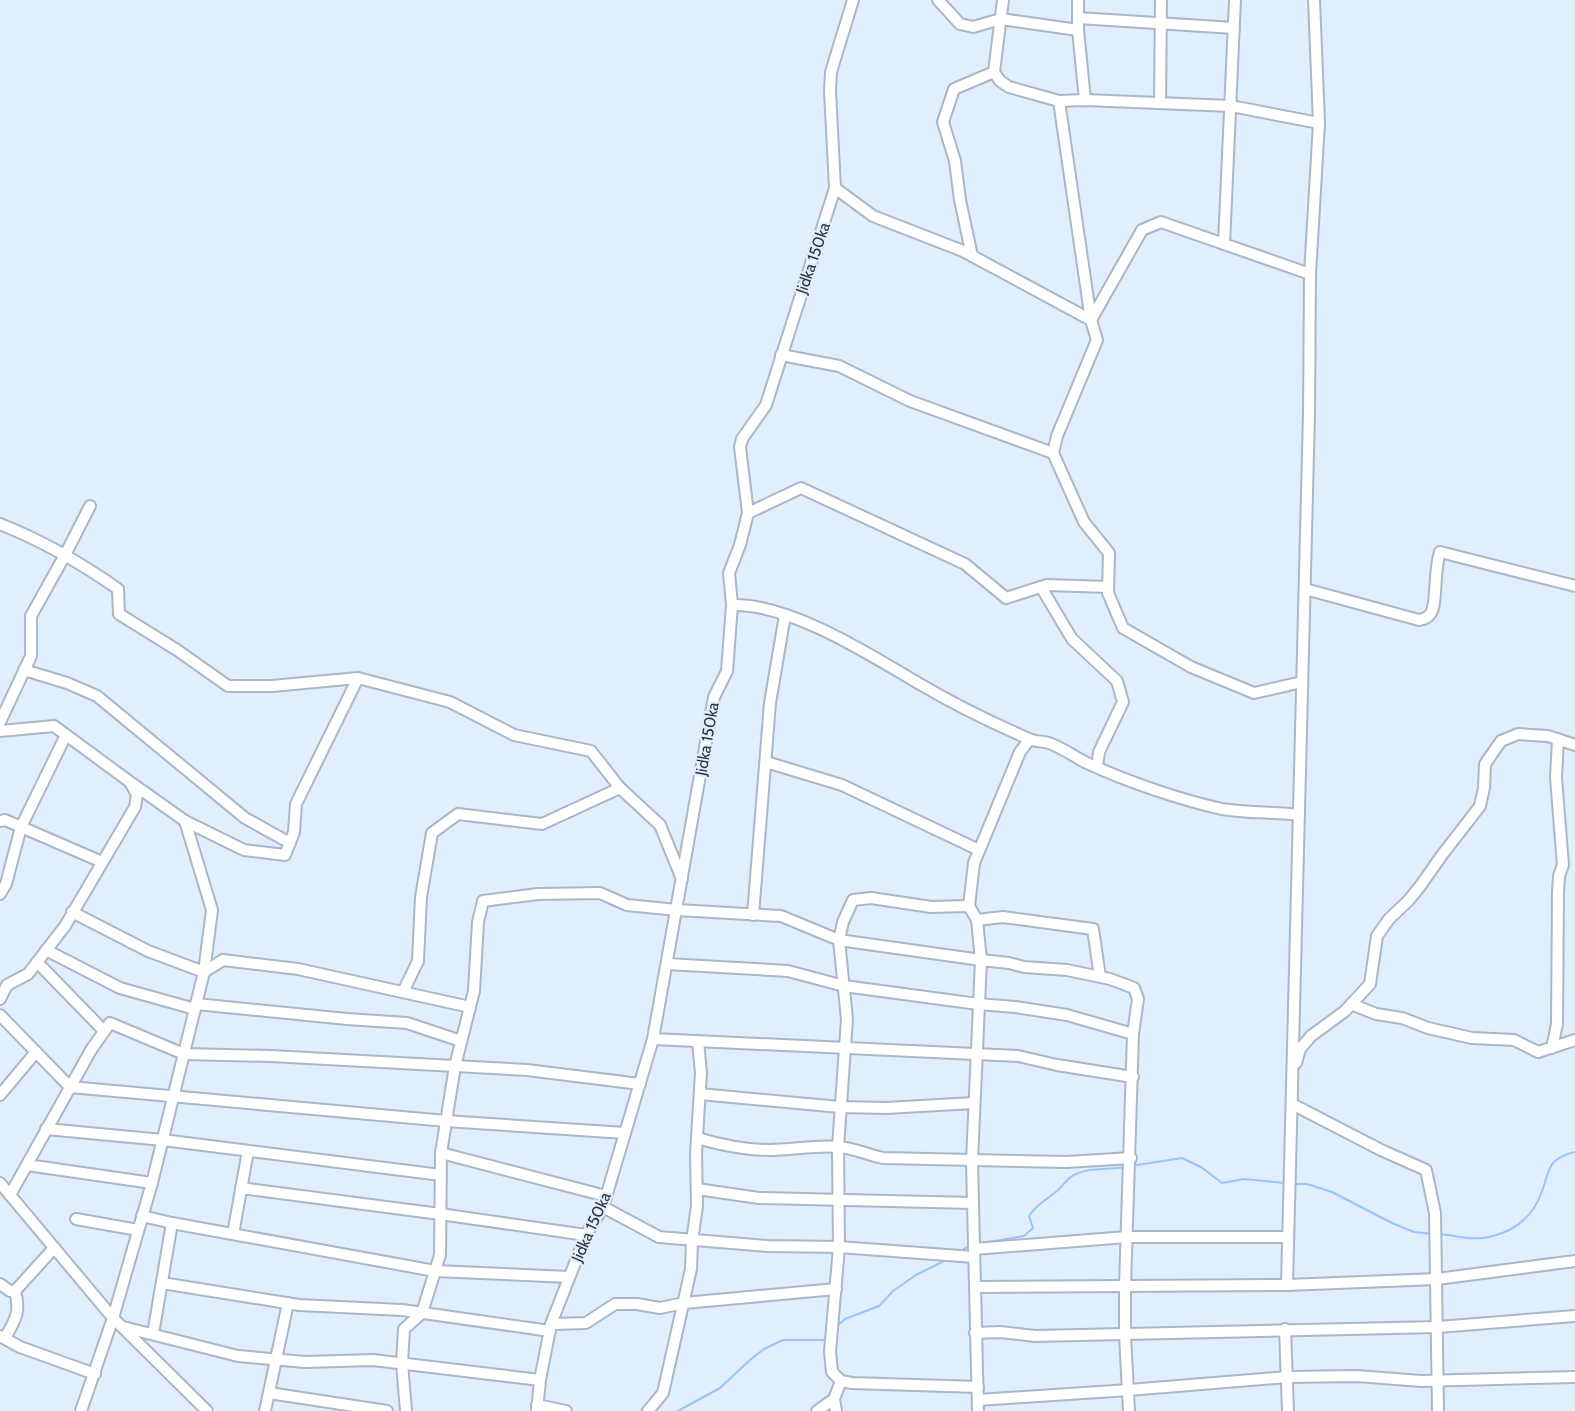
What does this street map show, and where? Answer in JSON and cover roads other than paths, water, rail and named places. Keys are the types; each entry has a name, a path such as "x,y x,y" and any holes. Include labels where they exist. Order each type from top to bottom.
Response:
{"street":[{"name":"Jidka 150ka","path":"537,1408 550,1328 586,1235 604,1202 653,1039 714,697 727,671 732,605 729,573 748,513 740,447 742,440 764,410 836,188 830,91 831,72 853,0"},
{"path":"938,0 960,24 973,27 1001,19 1078,30"},
{"path":"1003,0 994,72 1000,81 1009,87 1059,101 1231,106 1319,123"},
{"path":"1078,0 1078,30 1085,100"},
{"path":"1160,103 1161,0"},
{"path":"1224,244 1235,0"},
{"path":"1287,1284 1305,589 1310,274 1319,123 1314,0"},
{"path":"1078,18 1234,28"},
{"path":"972,256 960,200 955,161 943,122 954,89 994,72"},
{"path":"1059,101 1091,320 1096,340 1057,436 1053,453 1084,522 1109,553 1108,593 1123,628 1191,667 1254,693 1302,682"},
{"path":"836,188 873,216 972,256 1091,320"},
{"path":"1091,320 1142,230 1161,222 1310,274"},
{"path":"781,355 839,366 910,401 1053,453"},
{"path":"748,513 801,488 965,564 1006,598 1047,585 1108,587"},
{"path":"0,722 31,656 31,616 90,506"},
{"path":"1,526 38,539 118,589 119,614 177,650 228,686 272,686 358,678 450,702 514,735 591,751 620,788 660,825 682,880"},
{"path":"1305,589 1419,620 1427,618 1433,611 1436,563 1440,552 1575,586"},
{"path":"1041,587 1072,639 1117,681 1123,702 1099,752 1097,767"},
{"path":"732,605 749,605 816,627 876,658 917,683 1029,740 1049,743 1097,767 1180,798 1225,809 1299,815"},
{"path":"753,915 770,703 785,615"},
{"path":"24,670 67,683 97,696 245,818 290,843"},
{"path":"0,731 54,726 185,821 244,850 285,855 294,832 296,804 358,678"},
{"path":"1292,1074 1300,1049 1311,1036 1352,1004 1370,984 1377,936 1389,919 1421,885 1447,847 1480,806 1484,788 1485,764 1501,741 1518,734 1548,736 1575,744"},
{"path":"0,894 6,884 21,827 66,735"},
{"path":"1552,1048 1557,1024 1558,893 1559,876 1563,865 1556,777 1558,739"},
{"path":"1029,740 1020,752 974,863 969,906 977,920 981,960 972,1161 978,1405 1288,1377 1357,1376 1397,1380 1575,1377"},
{"path":"766,762 842,785 979,850"},
{"path":"0,999 7,986 28,974 46,950 72,912 135,807 137,795 130,782"},
{"path":"404,992 418,961 421,897 432,833 458,814 542,824 620,788"},
{"path":"0,821 5,820 102,862"},
{"path":"81,1411 113,1318 152,1183 204,972 212,910 185,821"},
{"path":"406,1411 402,1363 404,1329 422,1313 440,1256 441,1153 455,1066 474,991 478,922 483,901 538,894 600,893 627,905 781,916 839,940 1024,967 1067,970 1117,981 1134,988 1138,999 1133,1034 1131,1158 1125,1286 1125,1335 1130,1411"},
{"path":"969,906 931,907 871,898 853,900 843,922 839,940 847,1019 838,1147 839,1246 830,1352 832,1372 841,1381 978,1388"},
{"path":"72,912 148,951 204,972"},
{"path":"977,920 1003,917 1093,929 1100,977"},
{"path":"46,950 120,988 196,1007 407,1023 461,1041"},
{"path":"204,972 223,960 298,969 470,1007"},
{"path":"37,962 105,1031"},
{"path":"667,964 788,971 844,986 1067,1015 1133,1034"},
{"path":"1352,1004 1376,1014 1402,1018 1428,1028 1472,1038 1514,1041 1538,1052 1575,1040"},
{"path":"0,1015 70,1088 174,1095 446,1121 625,1133"},
{"path":"207,1411 113,1318 3,1189 27,1165 91,1050 110,1023 184,1054 271,1056 527,1070 640,1084"},
{"path":"653,1039 1018,1056 1132,1077"},
{"path":"648,1411 663,1393 691,1269 697,1206 697,1138 701,1073 698,1041"},
{"path":"0,1095 36,1052"},
{"path":"700,1094 840,1107 886,1108 974,1103"},
{"path":"1292,1104 1426,1170 1435,1213 1438,1411"},
{"path":"46,1129 163,1140 441,1175"},
{"path":"697,1138 740,1148 770,1150 838,1147 883,1158 1067,1162 1131,1158"},
{"path":"232,1234 248,1151"},
{"path":"441,1153 604,1202 659,1237 767,1246 839,1246 974,1253 1127,1238 1288,1237"},
{"path":"27,1165 152,1183"},
{"path":"241,1188 586,1235"},
{"path":"697,1189 759,1198 973,1203"},
{"path":"141,1216 435,1271 569,1277"},
{"path":"76,1219 138,1230"},
{"path":"153,1334 172,1223"},
{"path":"15,1291 54,1248"},
{"path":"975,1287 1287,1284 1437,1279 1575,1261"},
{"path":"162,1283 288,1303 402,1310 550,1328 586,1323 615,1304 638,1304 660,1308 836,1289"},
{"path":"0,1284 10,1291 15,1291"},
{"path":"15,1291 18,1302 17,1317 2,1337 20,1347 95,1374"},
{"path":"265,1411 288,1303"},
{"path":"975,1333 1000,1332 1035,1336 1125,1335 1285,1329 1438,1327 1575,1316"},
{"path":"123,1327 238,1356 305,1362 373,1360 540,1380"},
{"path":"1285,1329 1288,1411"},
{"path":"836,1411 834,1399 841,1381"},
{"path":"269,1393 387,1411"},
{"path":"817,1411 834,1399"},
{"path":"537,1408 566,1411"}],"waterway":[{"path":"1439,1234 1484,1238 1512,1228 1533,1209 1554,1162 1575,1152"},
{"path":"1131,1166 1182,1158 1201,1167 1222,1183 1244,1179 1284,1183"},
{"path":"983,1243 1024,1236 1033,1228 1029,1216 1032,1212 1074,1175 1080,1172 1125,1167"},
{"path":"1293,1184 1307,1184 1332,1192 1392,1223 1414,1232 1433,1234"},
{"path":"959,1252 972,1244"},
{"path":"837,1326 845,1319 879,1306 893,1291 916,1275 946,1260"},
{"path":"678,1411 720,1388 764,1349 783,1340 826,1340"}]}
